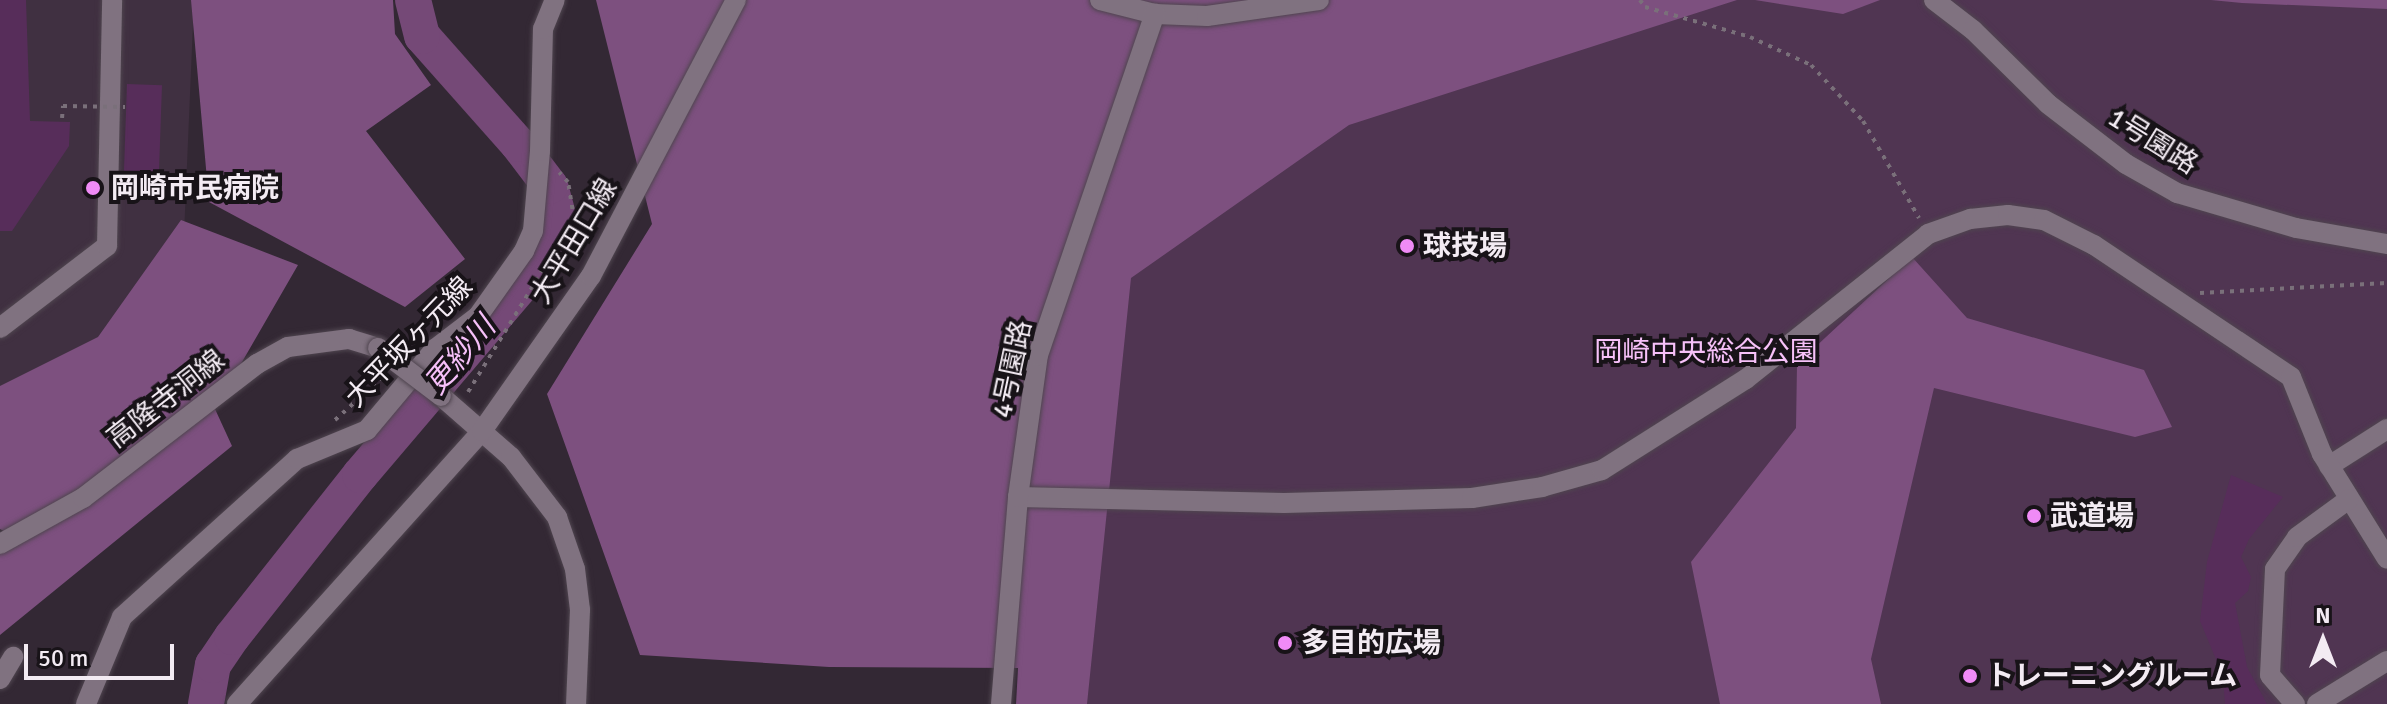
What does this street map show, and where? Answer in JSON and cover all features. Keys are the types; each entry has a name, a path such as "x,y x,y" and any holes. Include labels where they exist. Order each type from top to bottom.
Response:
{"street":[{"path":"0,328 107,246 112,0"},
{"name":"大平坂ヶ元線","path":"86,704 122,617 297,459 367,430 435,349 478,316 524,251 533,231 540,151 543,29 555,0"},
{"name":"大平田口線","path":"237,704 482,431 591,276 736,0"},
{"path":"1100,0 1155,14 1207,16 1319,0"},
{"name":"1号園路","path":"1934,0 1973,30 2048,104 2126,164 2177,193 2296,228 2387,244"},
{"name":"4号園路","path":"1001,704 1018,497 1038,355 1155,14"},
{"path":"1018,497 1284,503 1472,498 1542,487 1602,470 1734,387 1928,234 1970,219 2008,215 2044,220 2094,245 2291,377 2329,466 2387,559"},
{"name":"高隆寺洞線","path":"0,544 83,498 257,364 288,347 349,339 378,348 399,362"},
{"path":"399,362 450,402 539,488 566,542 580,610 576,704"},
{"path":"2329,466 2387,429"},
{"path":"2295,704 2270,675 2275,569 2297,537 2349,499"},
{"path":"0,679 13,657"},
{"path":"2317,704 2387,661"}],"path":[{"path":"1640,0 1645,7 1750,37 1811,65 1863,121 1928,234"},
{"path":"62,118 63,106 125,107"},
{"path":"2193,313 2201,289 2387,283"},
{"path":"450,402 500,341"},
{"path":"348,408 399,362"}],"shaded area":[{"name":"岡崎市民病院","path":"0,0 194,0 178,376 0,505"},
{"path":"191,0 393,0 395,34 431,85 366,131 465,259 405,307 209,202"},
{"path":"596,0 1737,0 1349,125 1131,278 1087,704 1016,704 1018,668 829,667 640,655 547,394 652,224"},
{"path":"1755,0 1880,0 1843,14"},
{"path":"2211,0 2387,0 2387,9 2242,3"},
{"path":"181,220 298,265 215,409 232,446 0,635 0,552 17,538 0,529 0,386 98,337"},
{"path":"1912,257 1967,318 2144,370 2172,427 2135,437 1934,388 1871,659 1881,704 1720,704 1691,562 1796,428 1797,364"}],"green space":[{"name":"岡崎中央総合公園","path":"1366,0 2387,0 2387,704 1024,704 1155,91"}],"building":[{"path":"0,0 26,0 30,121 70,122 69,146 12,231 0,231"},
{"path":"127,84 162,85 158,200 123,199"},
{"path":"2231,475 2283,497 2249,539 2241,557 2251,577 2248,591 2235,603 2247,667 2267,704 2225,704 2223,676 2200,621 2207,562"}],"waterway":[{"name":"更紗川","path":"206,704 213,665 232,637 360,475 524,282 559,219 550,186 518,144 422,36 413,0"}],"place":[{"name":"岡崎市民病院","path":"93,188"},
{"name":"球技場","path":"1407,246"},
{"name":"武道場","path":"2034,516"},
{"name":"多目的広場","path":"1285,643"},
{"name":"トレーニングルーム","path":"1970,676"}]}
